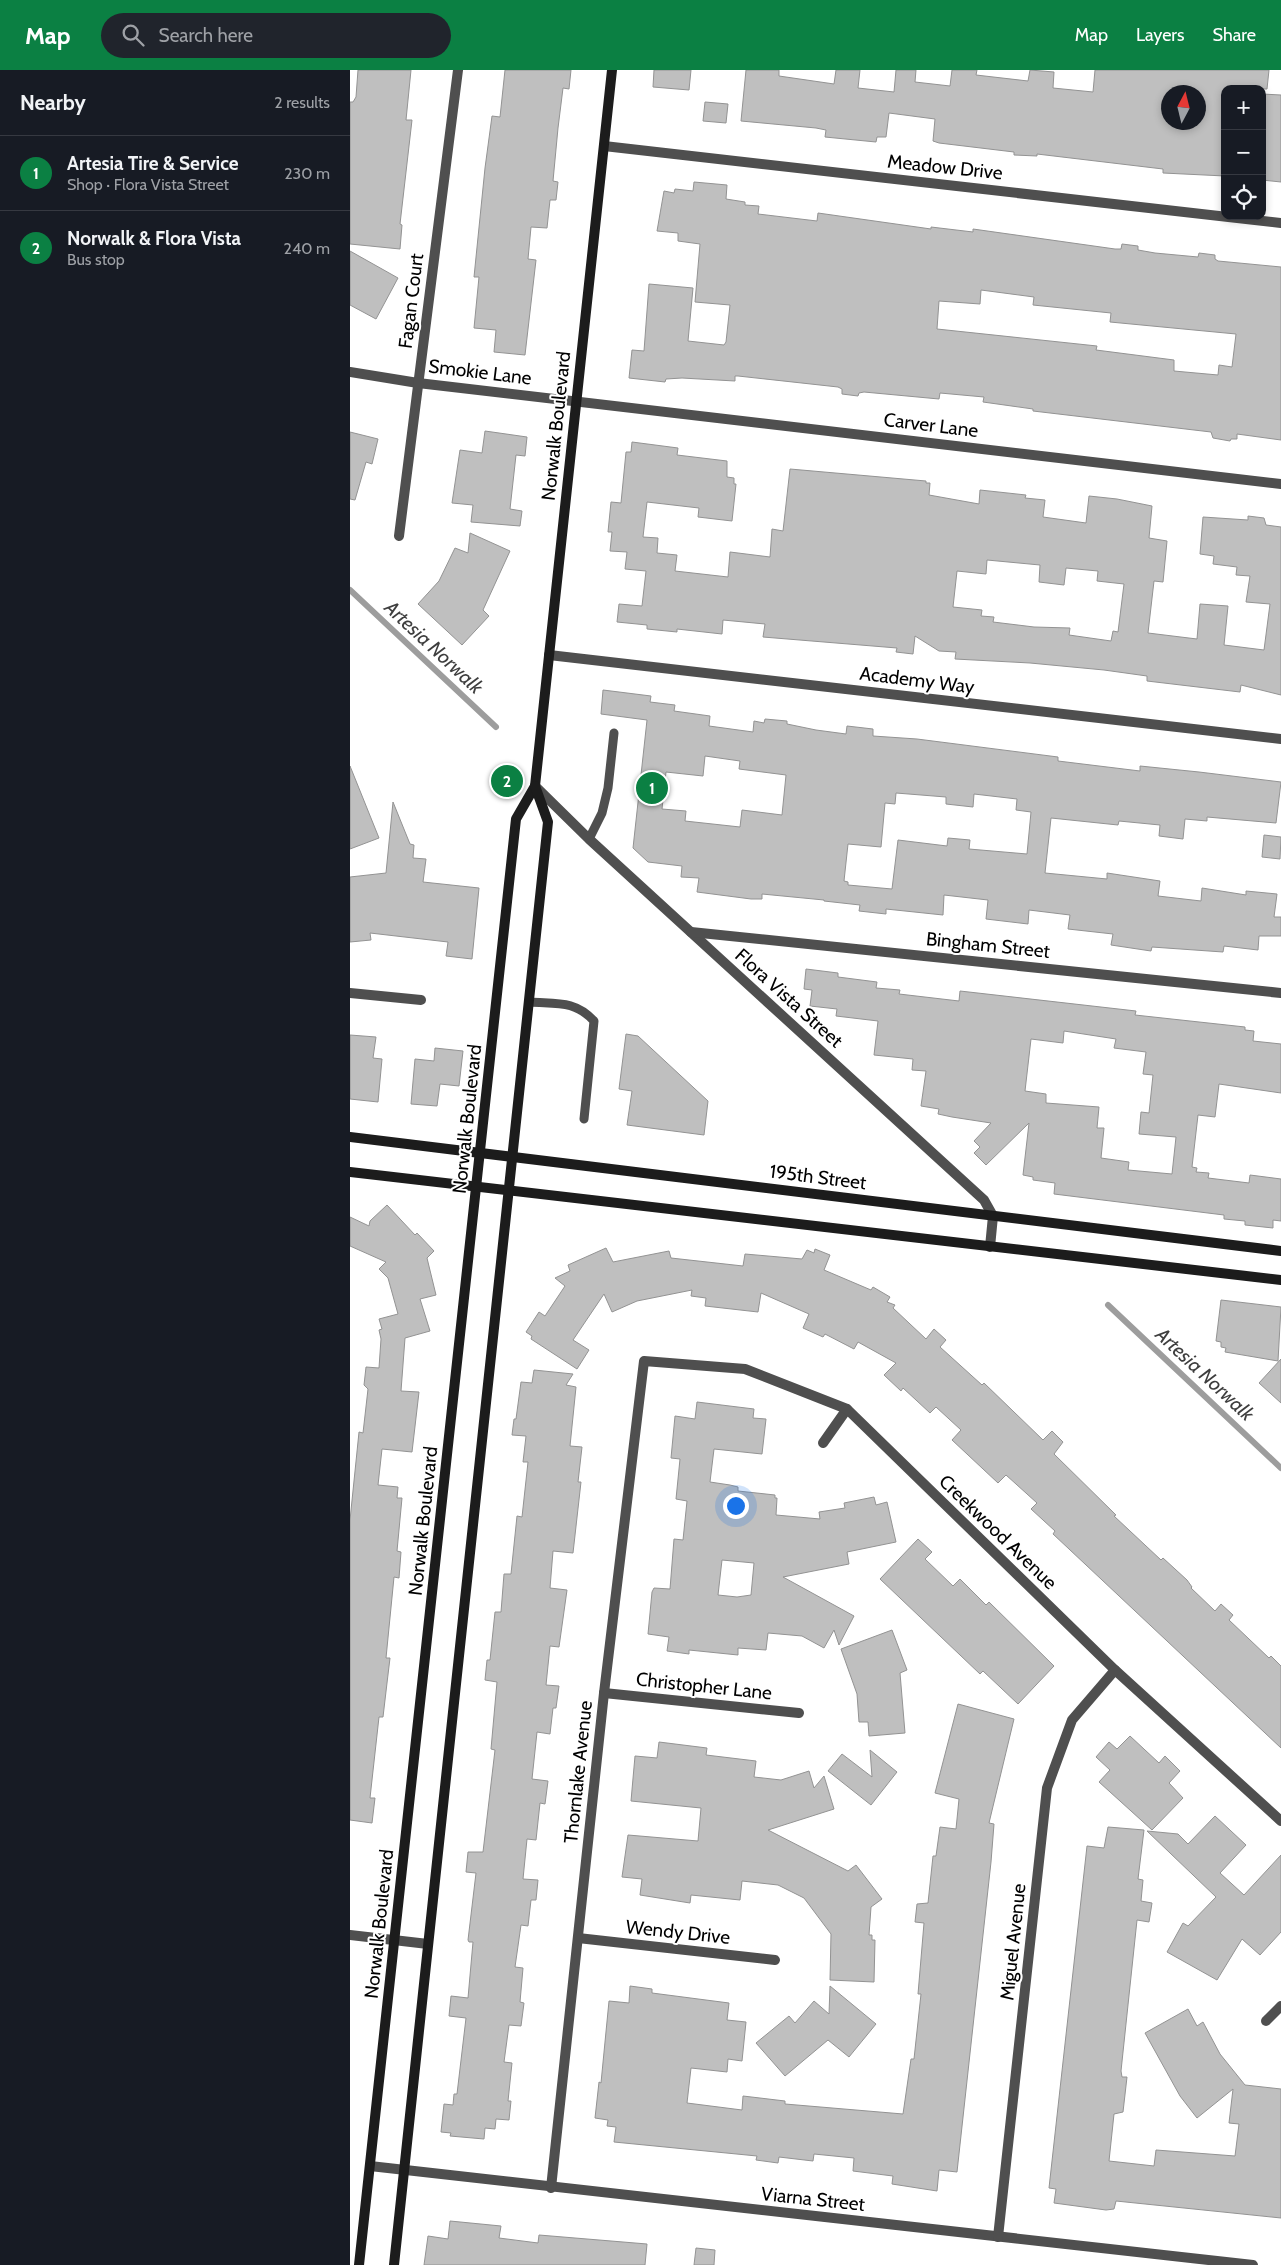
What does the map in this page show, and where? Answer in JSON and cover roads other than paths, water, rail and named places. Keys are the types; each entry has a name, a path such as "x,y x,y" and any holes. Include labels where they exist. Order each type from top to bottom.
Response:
{"main road":[{"name":"Norwalk Boulevard","path":"359,2265 516,819 535,786 612,70"},
{"name":"Norwalk Boulevard","path":"394,2265 514,1156 548,822 535,786"},
{"name":"195th Street","path":"350,1138 514,1156 1281,1252"},
{"path":"350,1172 1281,1280"}],"street":[{"name":"Fagan Court","path":"400,536 458,70"},
{"name":"Meadow Drive","path":"604,146 1281,223"},
{"name":"Smokie Lane","path":"350,372 418,383 577,401"},
{"name":"Carver Lane","path":"577,401 1281,484"},
{"name":"Academy Way","path":"549,655 1281,739"},
{"name":"Flora Vista Street","path":"535,786 589,839 984,1200 993,1216"},
{"name":"Bingham Street","path":"691,932 1281,993"},
{"path":"350,993 421,1000"},
{"path":"990,1246 993,1216"},
{"name":"Creekwood Avenue","path":"644,1360 745,1369 847,1409 1115,1670 1281,1822"},
{"name":"Thornlake Avenue","path":"551,2188 604,1693 644,1360"},
{"path":"823,1443 847,1409"},
{"name":"Miguel Avenue","path":"998,2237 1047,1788 1072,1720 1115,1670"},
{"name":"Christopher Lane","path":"604,1693 799,1713"},
{"path":"350,1935 428,1944"},
{"name":"Wendy Drive","path":"578,1938 775,1960"},
{"path":"1266,2021 1281,2006"},
{"name":"Viarna Street","path":"370,2166 551,2188 1253,2265"}],"lane":[{"path":"589,839 602,813 608,788 614,733"},
{"path":"530,1002 574,1005 584,1010 594,1021 584,1119"}],"waterway":[{"name":"Artesia Norwalk","path":"350,590 496,727"},
{"name":"Artesia Norwalk","path":"1108,1305 1281,1468"}],"place":[{"name":"Norwalk & Flora Vista","path":"507,781"},
{"name":"Artesia Tire & Service","path":"652,788"}]}
